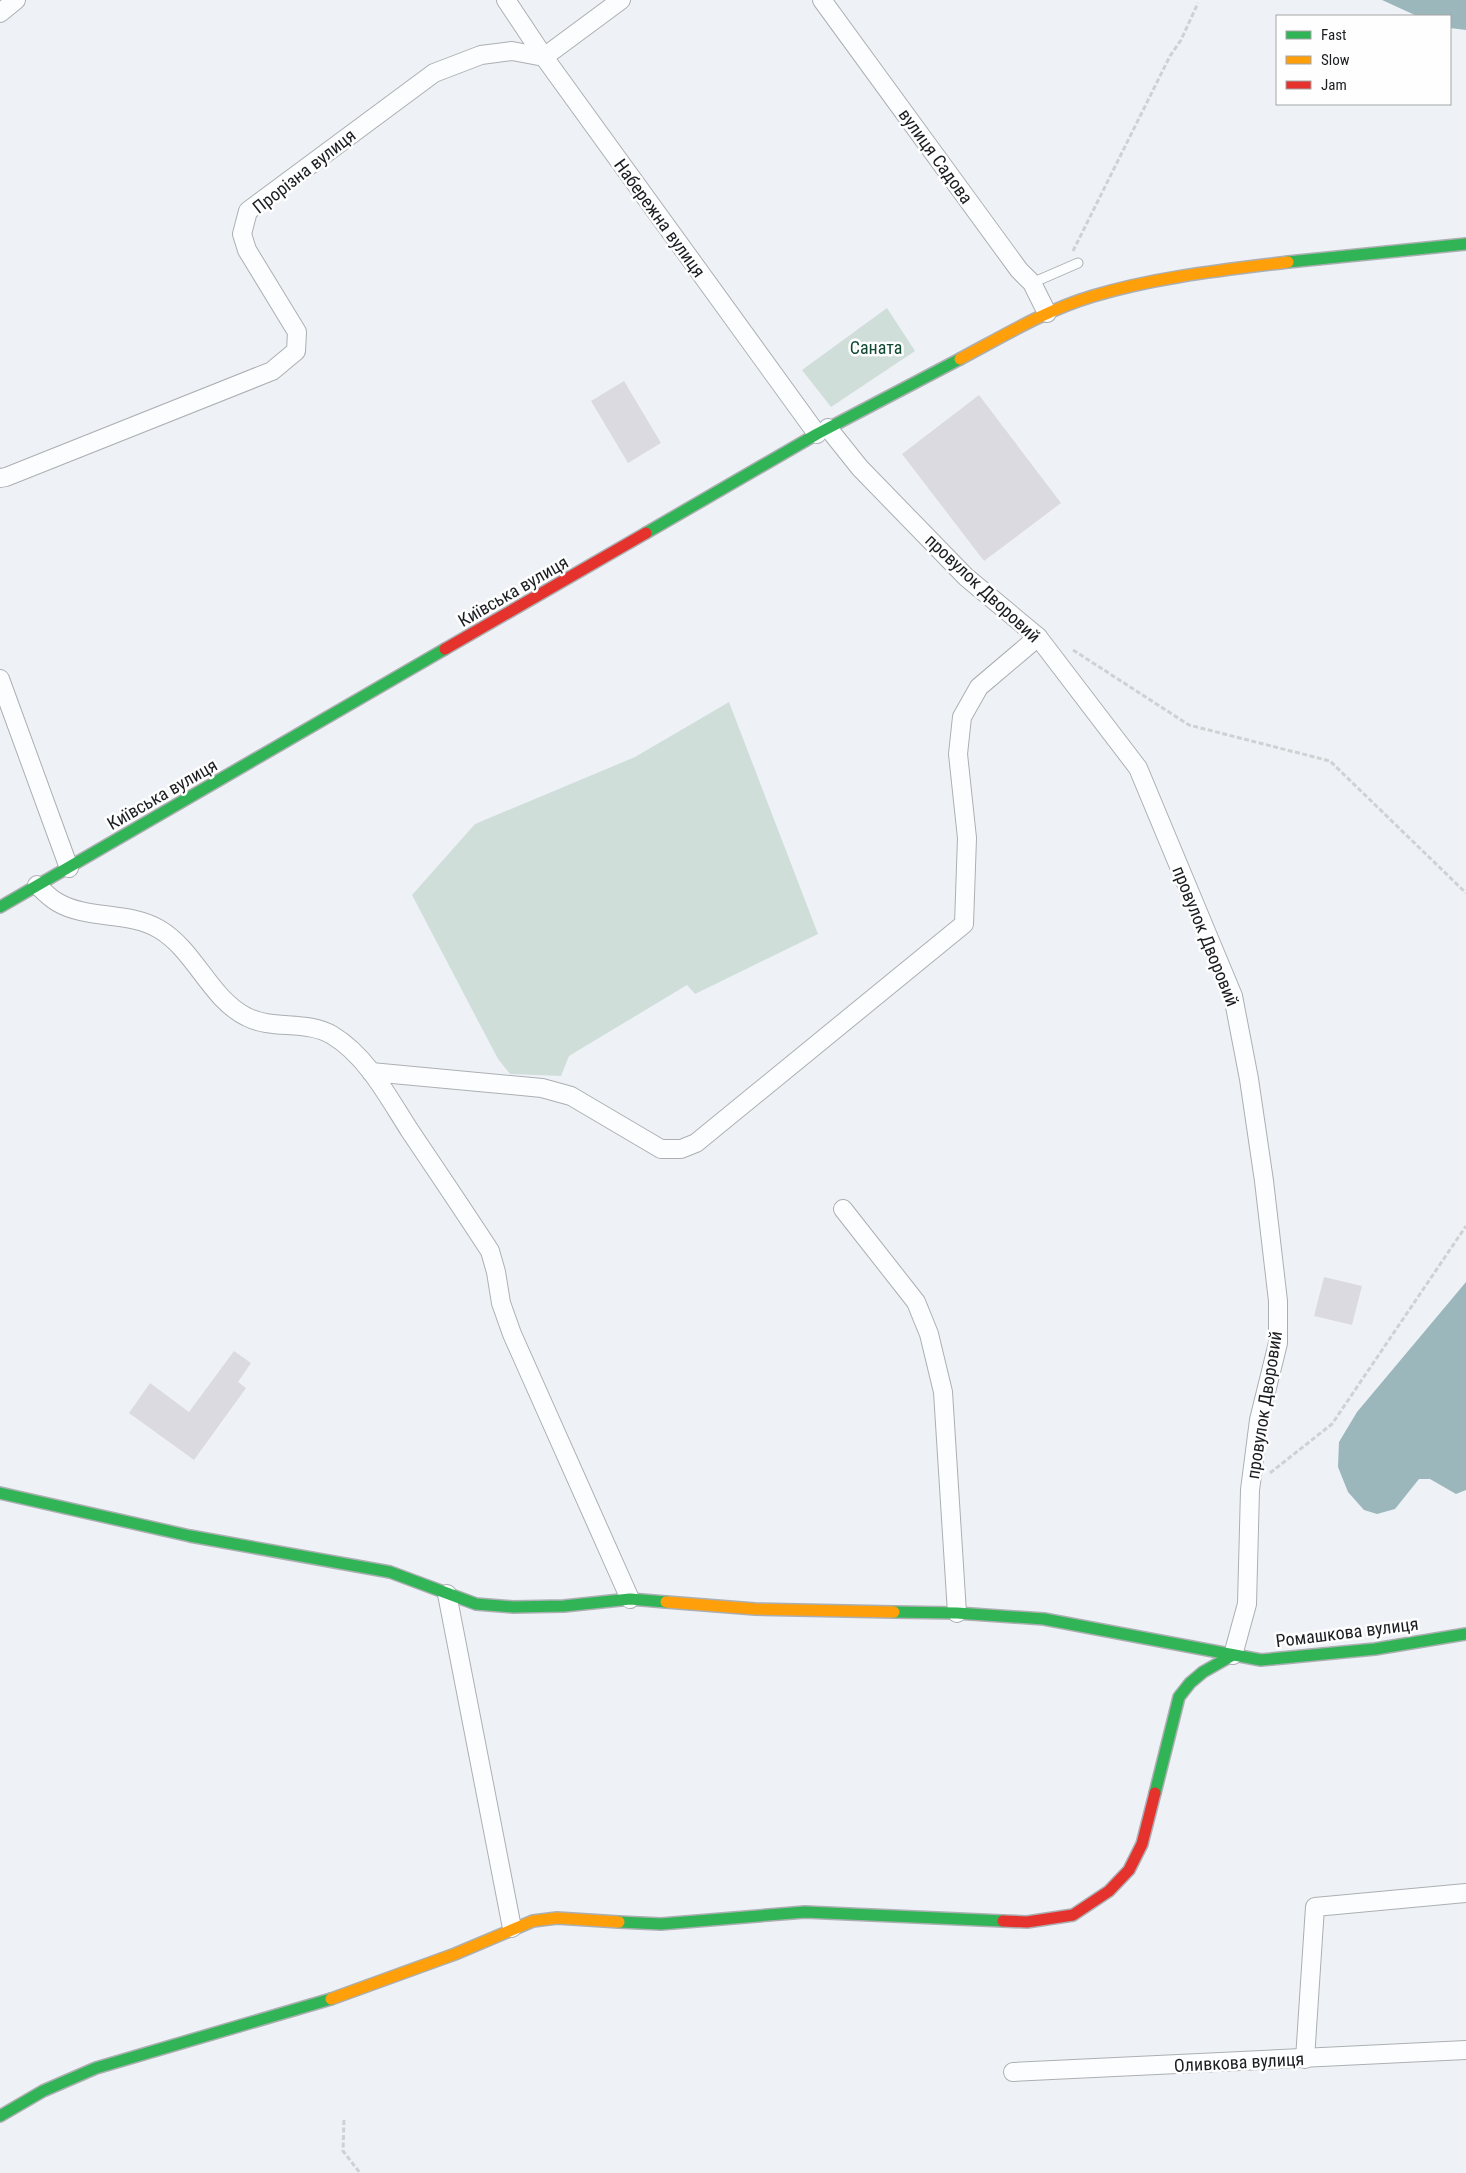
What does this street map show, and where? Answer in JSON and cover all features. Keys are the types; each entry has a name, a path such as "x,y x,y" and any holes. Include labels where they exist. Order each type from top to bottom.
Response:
{"street":[{"path":"0,13 16,0"},
{"name":"Набережна вулиця","path":"506,0 544,57 822,431"},
{"path":"544,57 621,0"},
{"name":"вулиця Садова","path":"822,0 1019,270 1032,282 1047,313"},
{"name":"Прорізна вулиця","path":"0,478 16,474 272,371 296,351 297,332 247,250 242,234 248,211 434,73 481,55 512,51 544,57"},
{"name":"Київська вулиця","path":"0,907 822,431 1047,313 1093,296 1139,284 1203,273 1310,259 1466,244"},
{"name":"провулок Дворовий","path":"822,431 966,577 1040,640 1138,768 1234,996 1249,1079 1264,1181 1278,1301 1278,1344 1259,1420 1250,1490 1248,1604 1232,1655"},
{"path":"371,1072 542,1088 571,1096 661,1150 681,1149 696,1143 964,924 967,838 958,754 962,717 979,687 1040,640"},
{"path":"0,680 69,868"},
{"path":"36,885 57,902 75,909 156,927 172,936 228,1003 247,1017 269,1023 302,1026 330,1033 346,1045 371,1072 490,1251 496,1272 501,1304 512,1334 630,1599"},
{"path":"843,1209 916,1302 929,1334 943,1392 957,1613"},
{"name":"Ромашкова вулиця","path":"0,1494 190,1536 390,1572 422,1582 447,1594 476,1604 513,1607 564,1606 630,1599 755,1609 957,1613 1044,1619 1261,1660 1375,1649 1466,1634"},
{"path":"447,1594 512,1928"},
{"path":"0,2116 43,2091 96,2068 331,2000 455,1954 512,1928 533,1921 557,1918 661,1924 805,1912 1027,1922 1072,1914 1109,1891 1129,1870 1142,1844 1179,1697 1188,1683 1209,1666 1232,1655"},
{"path":"1305,2059 1315,1907 1466,1893"},
{"name":"Оливкова вулиця","path":"1013,2072 1466,2050"}],"lane":[{"path":"1032,282 1078,263"}],"path":[{"path":"1067,268 1076,244 1170,56 1181,40 1198,3"},
{"path":"1040,640 1057,640 1189,725 1330,761 1466,893"},
{"path":"1250,1490 1332,1424 1466,1226"},
{"path":"344,2120 342,2151 360,2173"}],"green space":[{"name":"Саната","path":"887,308 915,351 831,407 802,370"},
{"path":"729,702 818,934 695,994 687,985 569,1056 561,1076 510,1074 498,1059 412,895 475,824 635,757"}],"water":[{"path":"1382,0 1466,0 1466,30 1451,28 1451,15 1415,15"},
{"path":"1466,1282 1466,1490 1456,1494 1430,1479 1419,1479 1395,1509 1377,1514 1364,1510 1348,1492 1338,1467 1339,1442 1357,1412"}],"building":[{"path":"624,381 661,443 628,463 591,401"},
{"path":"979,395 1061,503 984,561 902,454"},
{"path":"1324,1277 1362,1286 1352,1325 1314,1316"},
{"path":"234,1351 251,1363 238,1382 246,1388 194,1460 129,1413 150,1383 189,1412"}],"traffic: fast":[{"path":"1288,262 1466,244"},
{"path":"646,533 817,434 960,359"},
{"path":"0,907 445,649"},
{"path":"0,1493 190,1536 390,1572 476,1604 513,1607 564,1606 630,1599 666,1602"},
{"path":"894,1612 957,1613 1044,1619 1261,1660 1375,1649 1466,1634"},
{"path":"1155,1793 1179,1697 1190,1683 1203,1672 1233,1655"},
{"path":"619,1922 661,1924 805,1912 1003,1921"},
{"path":"0,2116 43,2091 96,2068 331,1999"}],"traffic: slow":[{"path":"960,359 1042,316 1093,296 1165,279 1288,262"},
{"path":"666,1602 755,1609 894,1612"},
{"path":"331,1999 455,1954 533,1921 557,1918 619,1922"}],"traffic: jam":[{"path":"445,649 646,533"},
{"path":"1003,1921 1027,1922 1073,1915 1109,1891 1129,1870 1142,1844 1155,1793"}]}
